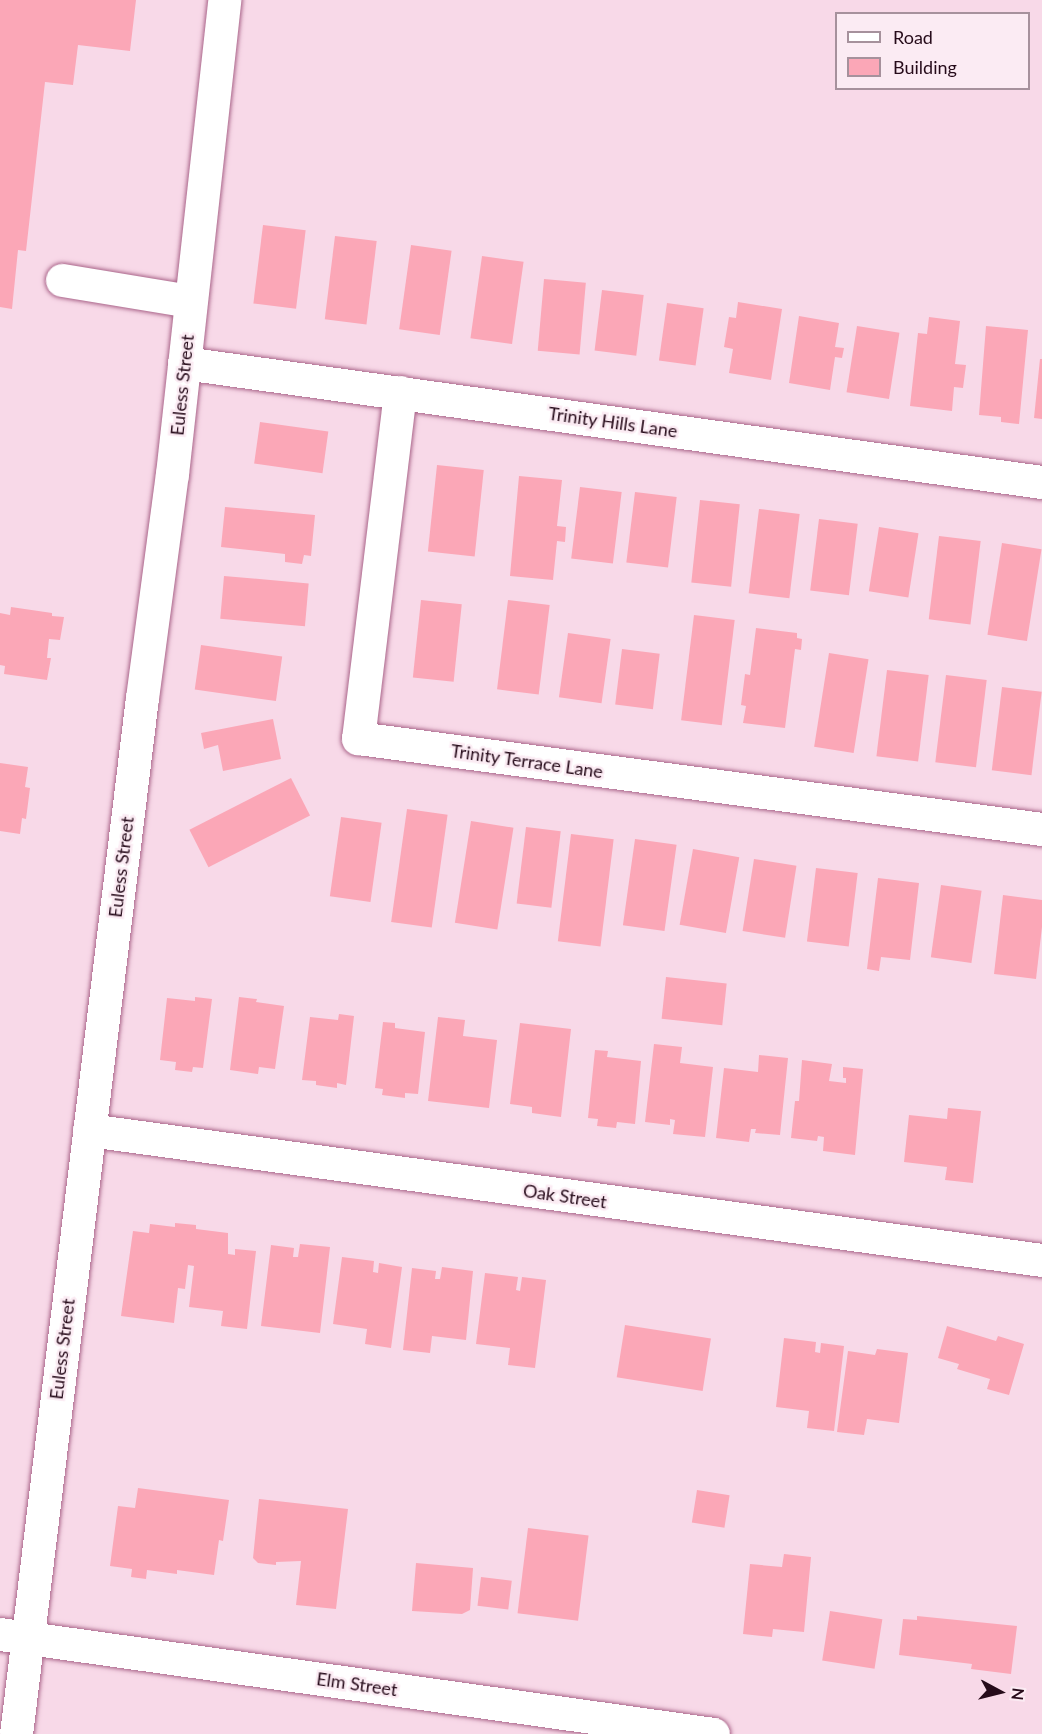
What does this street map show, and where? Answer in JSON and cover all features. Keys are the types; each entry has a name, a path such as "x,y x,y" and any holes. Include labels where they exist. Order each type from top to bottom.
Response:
{"street":[{"name":"Euless Street","path":"16,1734 13,1636 89,1130 184,363 224,0"},
{"path":"62,280 190,301"},
{"name":"Trinity Hills Lane","path":"184,363 1042,482"},
{"name":"Trinity Terrace Lane","path":"400,392 357,738 1042,829"},
{"name":"Oak Street","path":"89,1130 1042,1260"},
{"name":"Elm Street","path":"13,1636 714,1734"}],"building":[{"path":"0,0 136,0 130,51 78,45 73,85 45,82 26,251 18,250 12,309 0,307"},
{"path":"263,225 306,230 296,309 253,303"},
{"path":"335,236 377,241 366,324 325,319"},
{"path":"411,245 452,251 440,335 399,329"},
{"path":"482,256 524,262 512,344 470,338"},
{"path":"544,279 586,283 580,354 538,351"},
{"path":"602,290 644,295 636,356 595,351"},
{"path":"738,302 782,309 771,380 729,373 733,349 724,347 729,317 736,318"},
{"path":"667,303 704,308 696,366 659,360"},
{"path":"799,316 839,323 835,347 844,348 842,358 835,357 830,390 789,383"},
{"path":"929,317 960,321 955,364 966,365 963,388 954,387 952,411 910,406 918,333 927,334"},
{"path":"857,326 899,333 889,399 847,392"},
{"path":"986,326 1028,330 1019,424 1001,422 1001,417 979,415"},
{"path":"1040,359 1042,359 1042,419 1034,418"},
{"path":"260,422 328,432 322,473 254,464"},
{"path":"437,465 484,470 475,556 428,552"},
{"path":"519,476 562,480 557,526 566,527 565,542 557,541 553,580 510,576"},
{"path":"580,487 622,492 613,564 571,558"},
{"path":"635,492 677,497 668,568 626,562"},
{"path":"700,500 740,504 731,587 691,583"},
{"path":"225,507 315,515 311,556 304,555 302,564 285,562 285,554 221,547"},
{"path":"759,509 800,514 789,598 749,593"},
{"path":"819,519 858,524 849,595 810,590"},
{"path":"879,527 919,533 908,597 869,591"},
{"path":"939,536 981,541 970,624 929,619"},
{"path":"1002,543 1042,549 1027,641 987,635"},
{"path":"224,576 309,583 305,626 220,619"},
{"path":"421,600 462,604 454,682 413,678"},
{"path":"508,600 550,605 539,694 497,689"},
{"path":"11,607 64,617 60,640 49,639 47,658 51,658 47,680 4,674 5,666 0,665 0,613 10,615"},
{"path":"694,615 735,620 722,725 681,720"},
{"path":"756,628 797,633 797,638 802,639 801,650 795,649 785,728 743,723 746,706 741,705 745,674 750,675"},
{"path":"568,633 611,639 602,703 559,697"},
{"path":"201,645 282,656 276,701 195,690"},
{"path":"622,649 660,654 653,709 615,705"},
{"path":"829,653 869,659 854,753 814,747"},
{"path":"887,670 929,675 918,761 876,756"},
{"path":"946,675 987,680 976,767 935,762"},
{"path":"1002,687 1042,692 1031,775 992,770"},
{"path":"273,719 281,759 223,771 218,745 204,749 201,733"},
{"path":"0,763 28,767 25,787 30,788 26,819 22,818 20,834 0,831"},
{"path":"291,778 310,815 208,867 189,830"},
{"path":"407,809 448,815 432,928 391,922"},
{"path":"341,817 382,823 370,902 330,896"},
{"path":"471,821 513,828 497,929 455,923"},
{"path":"526,827 561,831 551,908 517,903"},
{"path":"571,834 614,839 601,946 558,941"},
{"path":"635,839 677,845 664,931 623,925"},
{"path":"693,849 739,857 726,933 680,925"},
{"path":"754,859 796,866 785,938 743,931"},
{"path":"816,868 858,873 849,947 807,941"},
{"path":"878,878 919,883 910,960 881,957 879,971 867,969"},
{"path":"941,885 982,891 971,963 931,957"},
{"path":"1003,895 1042,900 1042,927 1036,979 994,974"},
{"path":"666,977 727,983 722,1025 662,1019"},
{"path":"195,997 212,999 203,1068 193,1067 192,1072 175,1070 176,1062 160,1060 167,998 195,1001"},
{"path":"239,997 284,1006 275,1069 259,1067 258,1074 230,1070"},
{"path":"339,1014 354,1016 346,1085 337,1083 337,1088 316,1085 316,1081 302,1080 310,1017 338,1020"},
{"path":"438,1017 465,1020 463,1036 497,1040 489,1108 428,1101"},
{"path":"383,1022 395,1023 395,1028 425,1032 418,1094 405,1093 405,1098 382,1095 383,1089 375,1088"},
{"path":"520,1023 571,1029 561,1117 532,1113 532,1107 510,1104"},
{"path":"654,1044 682,1047 680,1063 713,1067 705,1137 673,1134 675,1120 670,1119 670,1125 645,1122"},
{"path":"595,1050 608,1051 607,1057 641,1061 635,1124 617,1122 616,1128 597,1126 598,1119 588,1118"},
{"path":"759,1055 788,1058 780,1135 755,1133 756,1129 751,1129 749,1142 716,1138 724,1068 758,1072"},
{"path":"802,1060 832,1064 829,1081 846,1083 846,1078 843,1078 843,1067 863,1069 855,1155 823,1151 824,1137 818,1136 817,1141 791,1138 795,1101 799,1101"},
{"path":"948,1108 981,1111 973,1183 945,1180 947,1167 904,1162 909,1115 947,1119"},
{"path":"175,1223 196,1225 196,1229 228,1233 228,1254 235,1255 235,1249 256,1251 247,1329 221,1326 223,1311 189,1307 194,1266 188,1265 185,1289 178,1288 174,1323 121,1316 133,1231 149,1233 150,1224 175,1227"},
{"path":"300,1244 330,1247 320,1333 261,1326 271,1245 294,1248 293,1257 298,1257"},
{"path":"342,1257 374,1261 373,1272 378,1273 379,1263 402,1267 391,1348 365,1344 367,1329 333,1324"},
{"path":"442,1267 473,1271 466,1340 432,1336 430,1353 403,1350 412,1268 436,1271 435,1279 440,1279"},
{"path":"485,1273 518,1277 516,1290 520,1291 522,1277 546,1280 535,1368 508,1365 510,1348 476,1344"},
{"path":"625,1325 711,1339 703,1391 617,1377"},
{"path":"947,1326 996,1341 998,1336 1024,1344 1009,1395 987,1389 990,1379 957,1369 959,1364 938,1358"},
{"path":"784,1338 816,1342 815,1352 820,1353 821,1343 844,1346 834,1431 807,1428 809,1411 776,1407"},
{"path":"877,1349 908,1353 899,1423 867,1419 864,1435 837,1432 848,1351 875,1355"},
{"path":"138,1488 229,1500 223,1541 219,1540 214,1575 177,1570 177,1574 147,1570 146,1579 131,1577 132,1569 110,1566 118,1506 135,1508"},
{"path":"697,1490 730,1495 724,1528 692,1523"},
{"path":"259,1499 348,1509 336,1609 296,1605 301,1561 276,1562 276,1565 258,1563 253,1558"},
{"path":"528,1528 589,1535 578,1621 518,1613"},
{"path":"784,1554 811,1557 804,1632 773,1629 772,1637 743,1634 750,1564 782,1567"},
{"path":"416,1563 473,1568 470,1610 462,1614 412,1611"},
{"path":"481,1577 512,1581 508,1610 477,1606"},
{"path":"830,1611 882,1619 875,1669 822,1660"},
{"path":"917,1616 1017,1626 1011,1674 971,1669 972,1664 899,1655 903,1619 917,1620"}]}
